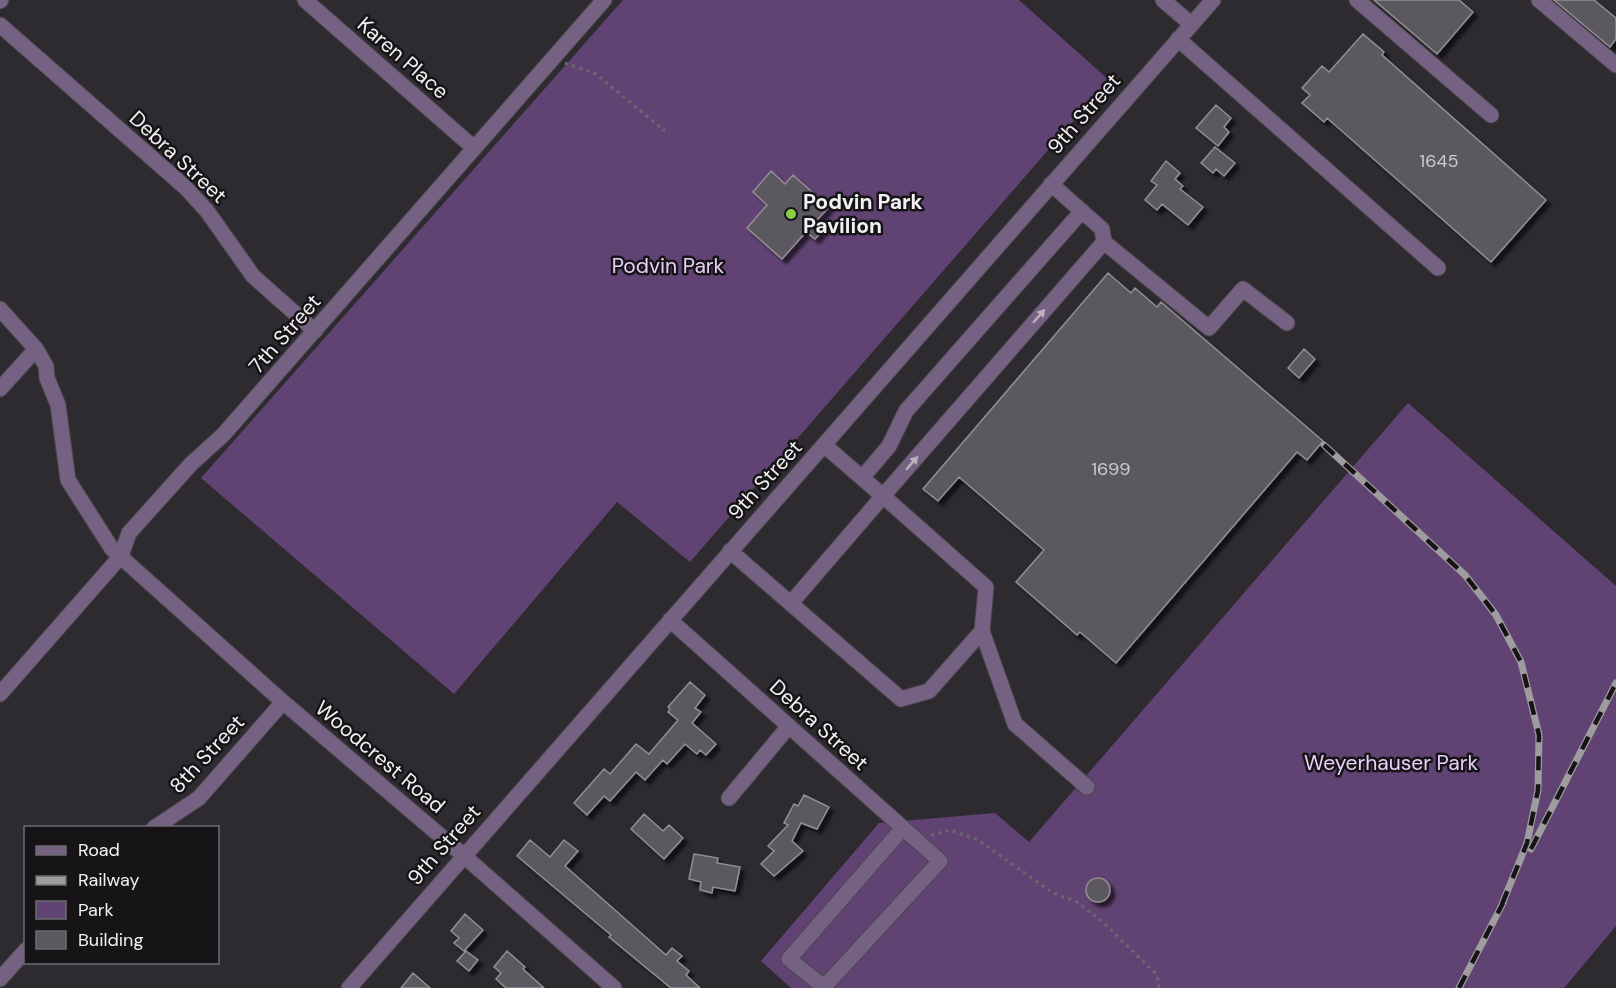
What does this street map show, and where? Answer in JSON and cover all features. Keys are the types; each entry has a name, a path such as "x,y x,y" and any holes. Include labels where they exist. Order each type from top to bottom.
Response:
{"street":[{"name":"Karen Place","path":"305,0 474,148"},
{"name":"7th Street","path":"0,694 121,556 129,533 191,464 223,435 604,0"},
{"path":"1163,0 1191,24"},
{"name":"9th Street","path":"349,988 1213,0"},
{"path":"1357,0 1491,115"},
{"path":"1546,2 1616,65"},
{"name":"Debra Street","path":"0,25 185,188 207,211 253,276 315,331"},
{"path":"1178,39 1438,268"},
{"path":"1051,184 1102,229 1104,242 1209,328 1244,289 1287,323"},
{"path":"862,477 889,446 906,411 1082,211"},
{"path":"791,603 1104,242"},
{"name":"Woodcrest Road","path":"0,309 36,349 46,366 58,405 68,480 112,549 283,702 463,855 614,988"},
{"path":"0,389 36,349"},
{"path":"824,445 986,587 982,631 1015,724 1086,787"},
{"path":"730,551 901,699 929,691 982,631"},
{"name":"Debra Street","path":"670,621 940,861 824,987 789,959 908,833"},
{"name":"8th Street","path":"157,826 199,798 283,702"},
{"path":"729,798 789,726"},
{"path":"0,979 24,952"}],"path":[{"path":"552,59 596,74 665,131"},
{"path":"908,833 950,830 978,840 1053,893 1077,902 1104,923 1157,975 1159,988"}],"green space":[{"name":"Podvin Park","path":"623,0 1019,0 1109,80 690,562 617,502 454,694 201,478"},
{"name":"Weyerhauser Park","path":"1408,403 1616,586 1616,926 1564,988 791,988 761,961 879,823 995,813 1029,842"}],"building":[{"path":"1374,0 1459,0 1473,12 1437,54"},
{"path":"1554,0 1594,0 1616,18 1616,39 1610,47"},
{"path":"1363,34 1384,52 1382,55 1546,200 1491,262 1327,118 1324,122 1302,103 1310,95 1302,88 1322,66 1329,72"},
{"path":"1216,105 1231,118 1224,127 1229,132 1218,146 1196,128"},
{"path":"1215,147 1235,163 1224,176 1216,169 1213,173 1201,163"},
{"path":"1166,161 1180,173 1175,179 1183,186 1180,189 1203,207 1188,225 1162,204 1157,210 1145,200 1157,185 1151,181"},
{"name":"Podvin Park Pavilion","path":"771,171 785,184 793,175 829,207 816,221 824,229 815,239 806,232 782,259 747,228 767,205 753,192"},
{"path":"1108,273 1131,293 1135,288 1157,307 1161,302 1323,441 1307,460 1297,452 1116,663 1080,632 1077,635 1016,582 1044,550 959,477 938,501 923,489"},
{"path":"1304,349 1315,359 1299,378 1288,368"},
{"path":"690,682 705,695 695,708 701,712 692,723 716,744 706,755 700,750 697,754 685,744 667,764 663,760 645,780 636,772 610,801 604,796 587,815 574,803 604,769 610,774 636,744 649,754 678,720 668,712 670,709 668,707"},
{"path":"804,795 829,807 817,829 801,823 792,841 803,851 774,876 761,864 774,851 768,846 788,825 784,823 794,804 798,806"},
{"path":"644,814 663,831 669,825 683,838 664,859 631,829"},
{"path":"530,840 550,857 564,840 578,851 565,866 666,955 672,948 682,956 677,961 689,971 686,975 700,988 671,988 609,937 611,935 517,856"},
{"path":"694,854 718,858 717,863 740,867 735,891 713,887 712,893 700,890 701,882 689,879"},
{"path":"1098,878 1107,881 1110,890 1107,899 1098,902 1089,899 1086,890 1089,881"},
{"path":"465,914 483,930 464,951 454,943 459,938 451,931"},
{"path":"466,951 478,960 469,971 457,961"},
{"path":"507,951 544,988 506,988 496,979 501,973 494,967"},
{"path":"413,973 430,988 401,988"}],"railway":[{"path":"1324,445 1465,575 1496,615 1521,662 1539,735 1538,790 1527,843 1500,909"},
{"path":"1531,849 1616,683"},
{"path":"1459,988 1503,903"}],"place":[{"name":"Podvin Park Pavilion","path":"791,214"}]}
